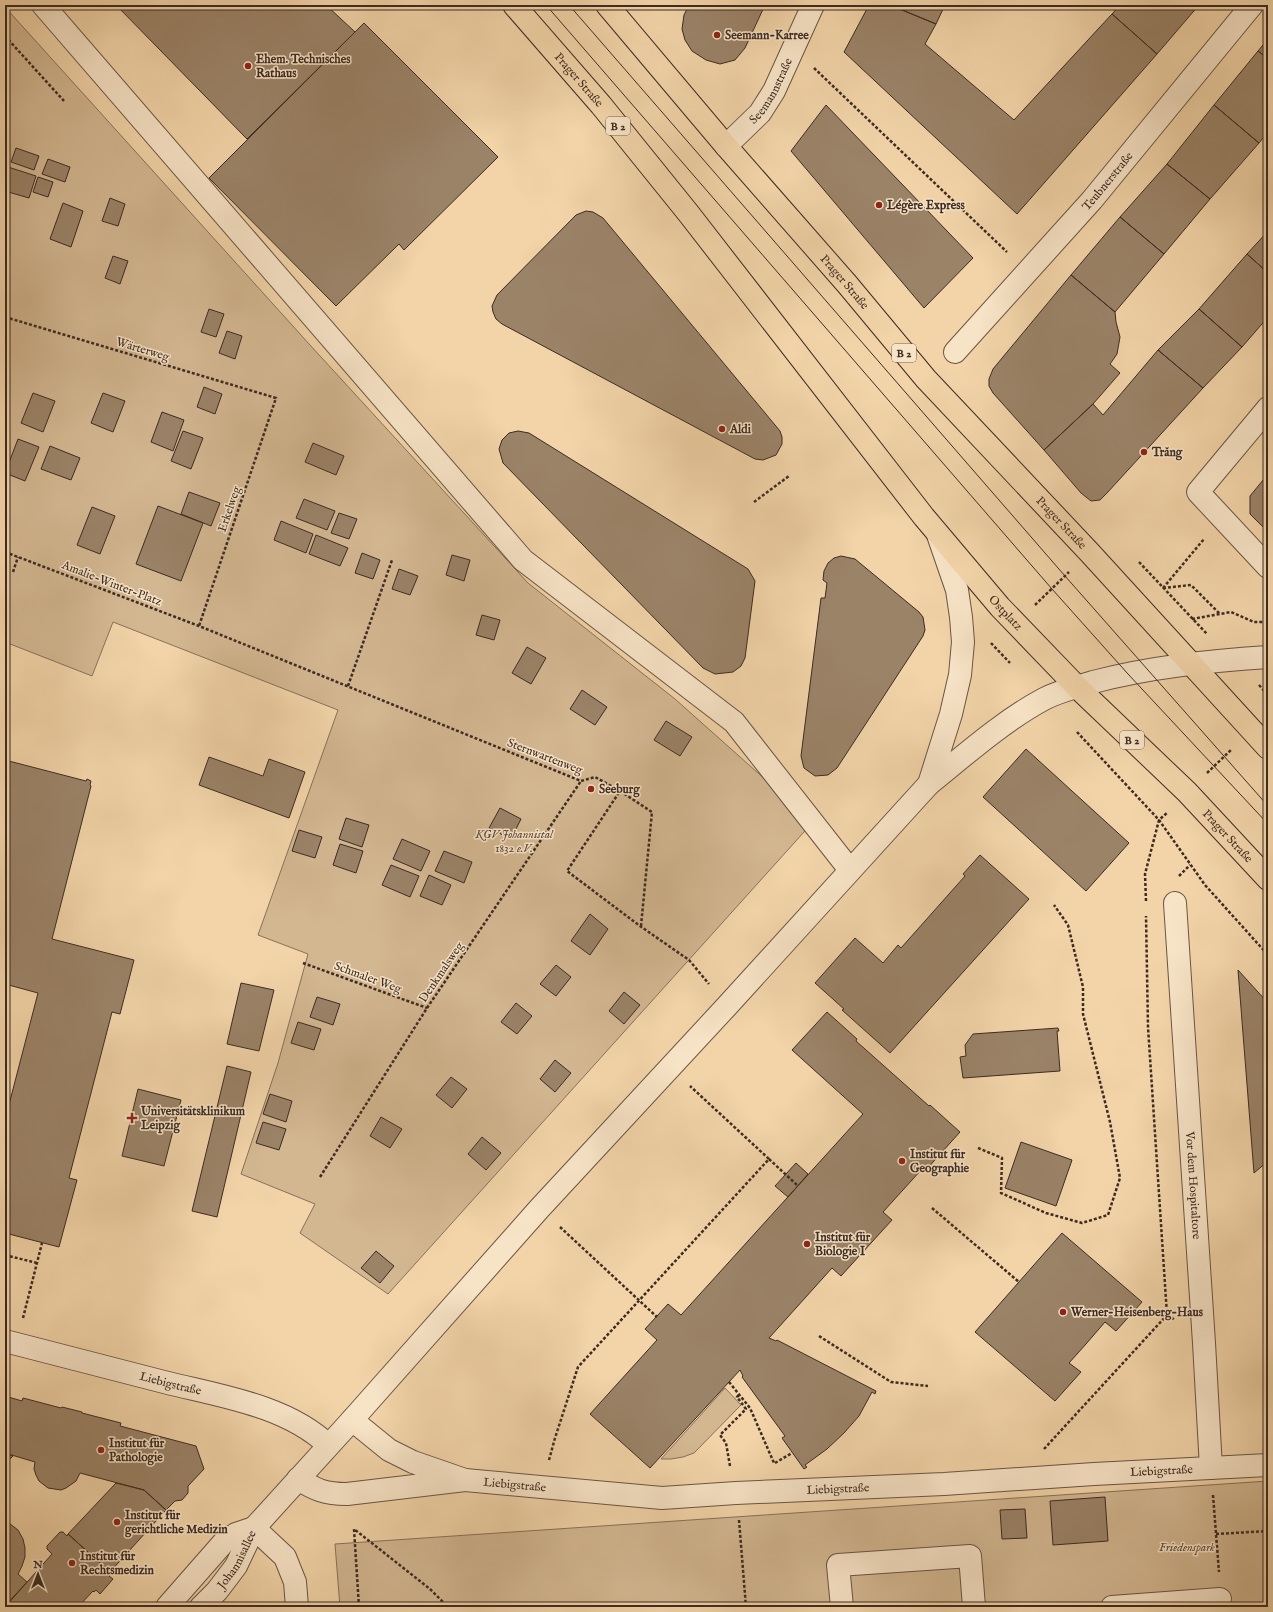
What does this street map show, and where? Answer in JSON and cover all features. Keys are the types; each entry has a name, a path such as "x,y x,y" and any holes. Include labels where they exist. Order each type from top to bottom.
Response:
{"main road":[{"name":"Prager Straße","path":"514,5 601,105 650,166 938,535"},
{"name":"Prager Straße","path":"607,5 726,146 847,284 926,379 1192,664"},
{"name":"Ostplatz","path":"938,535 1000,607 1077,687 1187,792"},
{"name":"B 2","path":"1192,664 1268,748"},
{"name":"Prager Straße","path":"1187,792 1268,879"}],"street":[{"path":"43,5 523,560 734,722 850,870"},
{"name":"Seemannstraße","path":"726,146 760,113 774,91 813,5"},
{"name":"Teubnerstraße","path":"956,352 1092,200 1252,5"},
{"path":"1268,408 1198,492 1268,567"},
{"path":"929,784 951,714 960,675 963,642 957,590 938,535"},
{"path":"297,1607 295,1582 285,1557 254,1528 540,1209 929,784 1027,709 1046,699 1077,687 1148,670 1192,664 1268,657"},
{"name":"Vor dem Hospitaltore","path":"1175,903 1204,1335 1211,1468"},
{"name":"Liebigstraße","path":"5,1341 257,1406 298,1422 320,1437 328,1445"},
{"name":"Liebigstraße","path":"352,1420 389,1450 413,1462 465,1480"},
{"name":"Liebigstraße","path":"298,1479 316,1490 328,1494 347,1494 465,1480 662,1498 736,1493 944,1484 1016,1478 1268,1465"},
{"name":"Johannisallee","path":"167,1607 224,1542 236,1534 254,1528"},
{"name":"Johannisallee","path":"201,1607 236,1566 254,1528"},
{"path":"842,1607 838,1565 970,1556 974,1607"},
{"path":"1112,1607 1220,1599"}],"path":[{"path":"5,36 64,101"},
{"path":"793,48 1028,272"},
{"name":"Wärterweg","path":"5,317 276,398"},
{"name":"Erkelweg","path":"199,626 276,398"},
{"path":"754,502 789,476"},
{"path":"1163,588 1207,536"},
{"path":"5,552 18,557 13,572"},
{"name":"Amalie-Winter-Platz","path":"18,557 199,626"},
{"path":"348,686 392,560"},
{"path":"1035,605 1070,572"},
{"path":"1163,588 1191,585 1220,614"},
{"path":"1163,588 1213,639"},
{"path":"1192,619 1231,612 1254,622 1268,622"},
{"name":"Sternwartenweg","path":"199,626 581,781 595,777 652,812 640,926"},
{"path":"991,643 1010,663"},
{"path":"1146,905 1145,874 1160,820 1252,730"},
{"path":"1077,732 1160,820 1205,885 1268,955"},
{"name":"Denkmalsweg","path":"320,1176 427,1008 581,781"},
{"path":"620,791 567,871 640,926 689,960 727,1006"},
{"path":"978,1148 1002,1158 1001,1193 1046,1213 1082,1223 1108,1215 1120,1178 1110,1122 1083,1014 1083,987 1068,925 1054,905"},
{"path":"1016,1478 1167,1314 1148,1027 1146,912"},
{"name":"Schmaler Weg","path":"303,964 427,1008"},
{"path":"670,1068 798,1186"},
{"path":"542,1488 555,1438 578,1367 769,1159"},
{"path":"932,1208 1019,1282"},
{"path":"540,1209 657,1317"},
{"path":"5,1255 37,1263 42,1243"},
{"path":"819,1336 890,1382 928,1386"},
{"path":"729,1382 750,1408 774,1463 778,1492"},
{"path":"736,1493 726,1443 720,1434 746,1409 737,1397 739,1395"},
{"path":"774,1463 792,1452"},
{"path":"1211,1468 1220,1599"},
{"path":"740,1526 746,1607"},
{"path":"359,1607 354,1529 430,1590 448,1607"},
{"path":"1216,1534 1268,1531"}],"green space":[{"name":"KGV Johannistal 1832 e.V.","path":"5,7 310,345 528,583 675,699 813,822 388,1294 300,1233 315,1204 241,1174 278,1063 308,954 258,935 338,710 113,622 92,676 5,642"},
{"path":"725,1388 741,1405 694,1453 683,1457 661,1459"},
{"name":"Friedenspark","path":"1268,1481 1268,1607 340,1607 335,1544"}],"building":[{"name":"Ehem. Technisches Rathaus","path":"116,5 326,5 355,32 247,139"},
{"name":"Seemann-Karree","path":"689,5 765,5 745,48 735,60 720,64 706,60 692,51 685,40 682,29 684,15"},
{"path":"869,5 890,5 936,24 925,44 1014,120 1112,14 1157,54 1017,214 844,52"},
{"path":"890,5 945,5 936,24"},
{"path":"1120,5 1199,5 1157,54 1112,14"},
{"path":"364,23 498,157 404,250 399,244 336,306 209,178"},
{"path":"1268,39 1268,59 1258,51"},
{"path":"1258,51 1268,59 1268,132 1259,143 1214,105"},
{"name":"Légère Express","path":"826,105 973,258 924,308 791,151"},
{"path":"1214,105 1259,143 1210,199 1167,164"},
{"path":"16,148 39,156 34,170 11,162"},
{"path":"48,159 70,167 65,182 42,174"},
{"path":"1167,164 1210,199 1164,254 1120,217"},
{"path":"5,166 36,176 29,198 5,191"},
{"path":"38,177 53,182 48,197 33,192"},
{"path":"110,198 125,204 118,226 102,221"},
{"path":"63,203 83,211 71,247 50,239"},
{"path":"586,211 593,212 603,218 780,431 782,444 776,455 763,460 755,459 502,324 496,319 492,306 497,295 576,215"},
{"path":"1120,217 1164,254 1115,312 1071,275"},
{"path":"1268,231 1268,273 1247,254"},
{"path":"1247,254 1268,273 1268,317 1242,347 1199,309"},
{"path":"113,256 128,261 120,284 105,278"},
{"path":"1071,275 1115,312 1120,337 1117,354 1110,364 1120,373 1093,404 1044,450 993,393 989,386 989,379 993,369"},
{"path":"209,309 224,314 216,337 201,332"},
{"path":"1199,309 1242,347 1203,388 1158,350"},
{"path":"227,331 242,336 235,359 219,353"},
{"path":"1158,350 1203,388 1107,493 1100,500 1091,501 1081,493 1044,450 1093,404 1103,415"},
{"path":"204,387 222,394 215,414 197,407"},
{"path":"33,393 55,401 43,432 21,423"},
{"path":"103,393 125,401 113,432 91,423"},
{"path":"162,412 184,420 173,451 151,442"},
{"path":"183,431 203,438 191,469 171,461"},
{"path":"518,431 529,433 748,569 755,581 745,658 741,666 733,672 715,674 703,668 503,463 499,449 502,440 509,433"},
{"path":"18,439 39,447 25,481 5,473"},
{"path":"313,443 344,456 336,475 305,462"},
{"path":"50,446 80,458 71,480 41,469"},
{"path":"1268,474 1268,532 1250,514 1250,496"},
{"path":"189,492 220,503 211,526 181,514"},
{"path":"304,499 335,511 327,530 296,518"},
{"path":"158,506 203,523 181,581 136,564"},
{"path":"92,507 115,516 100,554 77,545"},
{"path":"339,513 357,519 349,539 331,533"},
{"path":"281,521 313,534 306,553 274,540"},
{"path":"316,535 348,548 340,566 309,554"},
{"path":"362,553 380,560 373,579 355,573"},
{"path":"452,555 470,560 464,581 446,575"},
{"path":"841,556 855,559 919,612 923,617 925,630 923,636 837,768 828,775 815,776 804,768 801,756 821,598 825,598 827,583 823,580 824,571 828,563 834,558"},
{"path":"399,569 418,576 410,595 392,589"},
{"path":"482,615 500,620 494,640 476,635"},
{"path":"527,647 546,658 531,684 512,673"},
{"path":"582,690 607,707 595,725 570,709"},
{"path":"666,721 692,737 680,756 654,740"},
{"path":"1026,749 1129,843 1086,891 983,797"},
{"path":"209,757 263,776 269,759 305,772 289,818 199,785"},
{"path":"5,760 91,781 52,939 134,960 120,1014 112,1012 69,1178 77,1180 59,1247 5,1233 5,1120 38,993 5,984"},
{"path":"500,808 521,819 511,839 489,828"},
{"path":"346,818 369,825 362,847 339,839"},
{"path":"299,830 322,837 315,858 292,851"},
{"path":"402,839 430,851 421,871 393,859"},
{"path":"340,844 363,851 356,873 333,865"},
{"path":"444,851 472,862 464,883 435,871"},
{"path":"980,855 1029,899 890,1053 842,1010 844,1009 815,983 855,938 883,963 898,945 901,948 965,876 963,874"},
{"path":"391,865 419,876 410,897 382,885"},
{"path":"429,875 451,885 442,905 420,896"},
{"path":"590,914 608,929 590,955 571,941"},
{"path":"556,965 571,977 556,996 540,984"},
{"path":"1238,970 1268,1003 1268,1161 1254,1173"},
{"path":"241,983 274,990 259,1051 227,1044"},
{"path":"624,992 640,1005 624,1024 609,1011"},
{"path":"317,997 340,1004 333,1025 310,1017"},
{"path":"516,1003 532,1016 517,1034 501,1022"},
{"name":"Institut für Biologie I","path":"827,1012 857,1039 856,1041 960,1132 925,1171 922,1169 883,1212 892,1220 841,1276 832,1268 769,1338 776,1341 777,1340 876,1391 875,1394 872,1392 859,1416 844,1433 827,1449 805,1465 807,1467 804,1469 782,1438 785,1436 742,1377 743,1376 740,1370 650,1468 590,1414 657,1340 645,1329 668,1304 681,1315 863,1114 792,1050"},
{"path":"298,1022 321,1029 314,1050 291,1043"},
{"path":"1058,1028 1060,1071 963,1078 960,1057 966,1056 965,1045 973,1034"},
{"path":"555,1060 571,1073 555,1092 540,1079"},
{"path":"227,1066 251,1072 217,1217 192,1211"},
{"path":"451,1077 467,1089 452,1108 436,1095"},
{"path":"138,1089 181,1100 164,1166 122,1156"},
{"path":"270,1094 292,1101 286,1122 263,1114"},
{"path":"381,1117 402,1129 390,1148 370,1136"},
{"path":"263,1122 286,1129 279,1150 256,1143"},
{"path":"482,1137 501,1153 486,1170 468,1154"},
{"path":"1021,1142 1072,1160 1056,1206 1005,1188"},
{"path":"796,1163 808,1174 788,1197 775,1186"},
{"name":"Werner-Heisenberg-Haus","path":"1062,1233 1142,1302 1116,1331 1105,1322 1069,1363 1081,1372 1055,1401 975,1332"},
{"path":"376,1251 394,1266 380,1283 361,1268"},
{"name":"Institut für Pathologie","path":"5,1396 22,1401 23,1398 82,1412 121,1423 120,1426 196,1446 204,1469 188,1486 188,1493 182,1500 175,1501 166,1510 144,1490 80,1473 76,1481 66,1488 61,1490 48,1488 39,1481 36,1475 34,1469 35,1462 5,1453"},
{"path":"5,1453 13,1456 5,1464"},
{"name":"Institut für gerichtliche Medizin","path":"116,1483 144,1490 166,1510 110,1572 68,1534"},
{"path":"1105,1497 1108,1541 1053,1545 1050,1501"},
{"path":"1025,1509 1027,1538 1002,1539 1000,1510"},
{"path":"5,1520 18,1530 23,1539 25,1557 18,1574 27,1582 5,1606"},
{"name":"Institut für Rechtsmedizin","path":"60,1532 63,1532 67,1536 68,1534 110,1572 111,1574 109,1576 113,1579 100,1594 96,1590 94,1592 93,1591 78,1607 5,1607 52,1554 47,1549 47,1546"}],"tram line":[{"path":"546,5 1052,589 1128,674 1268,824"},
{"path":"569,5 1065,576 1268,806"}],"place":[{"name":"Seemann-Karree","path":"717,35"},
{"name":"Ehem. Technisches Rathaus","path":"248,66"},
{"name":"Légère Express","path":"879,205"},
{"name":"Aldi","path":"722,429"},
{"name":"Trăng","path":"1144,452"},
{"name":"Seeburg","path":"591,789"},
{"name":"Universitätsklinikum Leipzig","path":"132,1118"},
{"name":"Institut für Geographie","path":"902,1161"},
{"name":"Institut für Biologie I","path":"807,1244"},
{"name":"Werner-Heisenberg-Haus","path":"1063,1312"},
{"name":"Institut für Pathologie","path":"101,1450"},
{"name":"Institut für gerichtliche Medizin","path":"117,1522"},
{"name":"Institut für Rechtsmedizin","path":"72,1563"}]}
